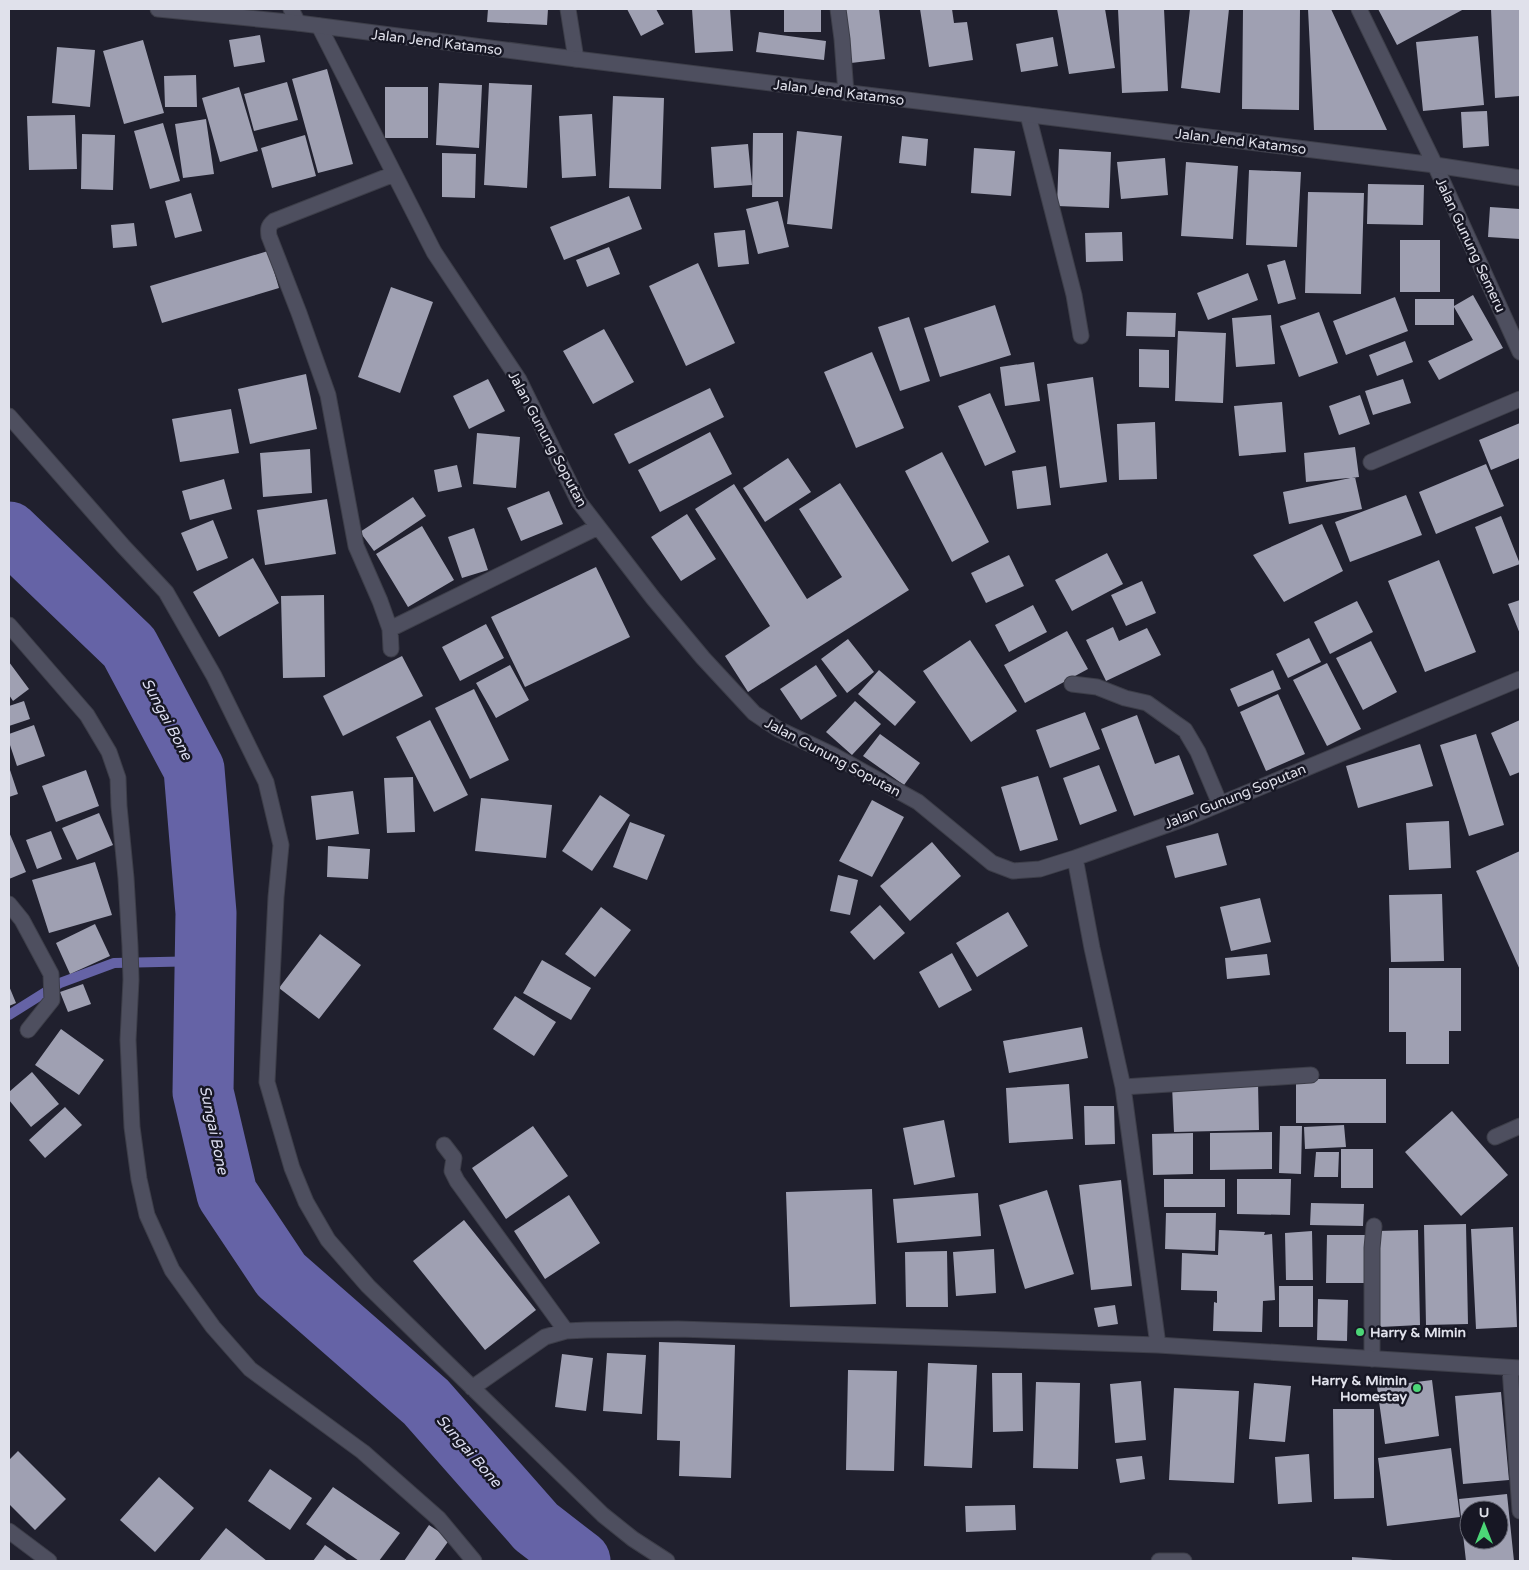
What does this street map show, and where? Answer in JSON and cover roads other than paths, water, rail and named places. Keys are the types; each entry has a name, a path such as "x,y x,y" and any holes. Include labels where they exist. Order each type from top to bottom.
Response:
{"street":[{"name":"Jalan Jend Katamso","path":"158,9 298,23 1434,165 1520,178"},
{"path":"290,9 298,23"},
{"path":"568,9 576,59"},
{"path":"838,9 846,92"},
{"name":"Jalan Gunung Semeru","path":"1359,9 1434,165 1520,352"},
{"name":"Jalan Gunung Soputan","path":"319,26 434,252 519,380 579,502 703,658 754,713 778,729 833,755 918,802 992,863 1013,871 1040,870 1075,858 1220,804 1520,679"},
{"path":"1028,115 1074,295 1081,336"},
{"path":"391,649 390,629 356,546 328,396 268,230 269,225 274,222 394,174"},
{"path":"1371,462 1520,399"},
{"path":"9,416 166,592 214,676 266,782 281,845 276,896 267,1082 292,1168 306,1202 328,1240 368,1286 602,1515 633,1540 667,1561"},
{"path":"390,629 598,527"},
{"path":"9,625 87,715 110,752 118,778 118,806 126,878 130,946 131,980 128,1040 132,1127 139,1179 147,1215 172,1270 213,1327 250,1369 363,1452 439,1519 474,1561"},
{"path":"1072,684 1097,687 1125,698 1147,703 1185,730 1198,752 1220,804"},
{"path":"1075,858 1092,948 1123,1087 1158,1345"},
{"path":"9,904 22,920 50,974 52,1000 28,1030"},
{"path":"1123,1087 1311,1075"},
{"path":"1495,1138 1520,1126"},
{"path":"444,1145 454,1158 452,1171 457,1181 566,1331"},
{"path":"1372,1359 1372,1248 1374,1226"},
{"path":"472,1388 545,1337 566,1331 678,1329 1158,1345 1515,1368 1520,1511"},
{"path":"9,1532 49,1561"},
{"path":"1160,1561 1184,1561"}],"waterway":[{"name":"Sungai Bone","path":"9,532 129,647 194,769 206,913 203,1092 227,1194 281,1275 426,1402 536,1527 580,1561"},
{"path":"9,1015 60,983 114,963 205,961"}],"place":[{"name":"Harry & Mimin","path":"1360,1332"},
{"name":"Harry & Mimin Homestay","path":"1417,1388"}]}
